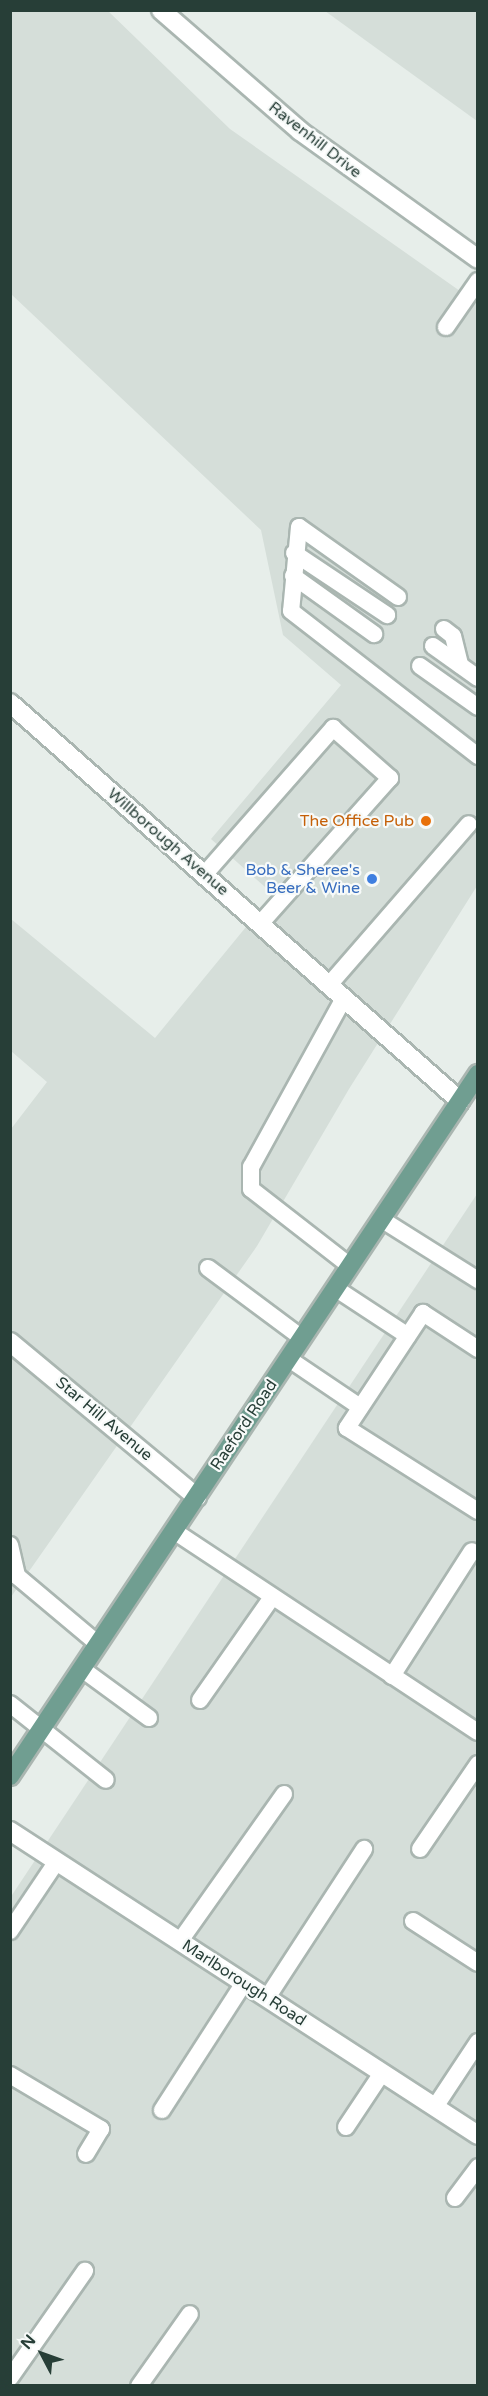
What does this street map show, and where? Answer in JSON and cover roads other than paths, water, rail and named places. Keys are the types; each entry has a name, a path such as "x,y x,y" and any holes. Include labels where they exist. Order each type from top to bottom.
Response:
{"main road":[{"name":"Raeford Road","path":"10,1776 477,1075"}],"street":[{"name":"Ravenhill Drive","path":"161,10 300,131 477,259"},
{"name":"Willborough Avenue","path":"10,703 460,1101"},
{"name":"Star Hill Avenue","path":"10,1342 197,1497"},
{"name":"Marlborough Road","path":"10,1831 477,2135"}],"lane":[{"path":"446,327 477,281"},
{"path":"398,597 298,527 294,553 291,611 477,756"},
{"path":"294,553 387,615"},
{"path":"293,576 374,634"},
{"path":"444,629 453,636 460,665"},
{"path":"433,646 477,678"},
{"path":"420,666 477,707"},
{"path":"204,875 333,728 390,778 261,924"},
{"path":"329,985 469,824"},
{"path":"344,998 251,1167 251,1189 350,1266"},
{"path":"381,1220 477,1280"},
{"path":"208,1268 302,1338"},
{"path":"335,1288 408,1336"},
{"path":"477,1349 423,1312 347,1428 477,1511"},
{"path":"289,1359 360,1407"},
{"path":"174,1531 477,1732"},
{"path":"10,1545 17,1576 98,1644"},
{"path":"392,1676 472,1551"},
{"path":"200,1700 272,1597"},
{"path":"82,1669 149,1718"},
{"path":"10,1704 41,1731 106,1780"},
{"path":"420,1849 477,1764"},
{"path":"180,1941 284,1794"},
{"path":"267,1998 364,1849"},
{"path":"10,1931 57,1861"},
{"path":"413,1921 477,1963"},
{"path":"162,2110 244,1983"},
{"path":"435,2107 477,2042"},
{"path":"346,2127 382,2073"},
{"path":"10,2075 101,2129 86,2154"},
{"path":"455,2198 477,2167"},
{"path":"10,2378 85,2271"},
{"path":"139,2385 190,2314"}],"place":[{"name":"The Office Pub","path":"426,821"},
{"name":"Bob & Sheree's Beer & Wine","path":"372,879"}]}
